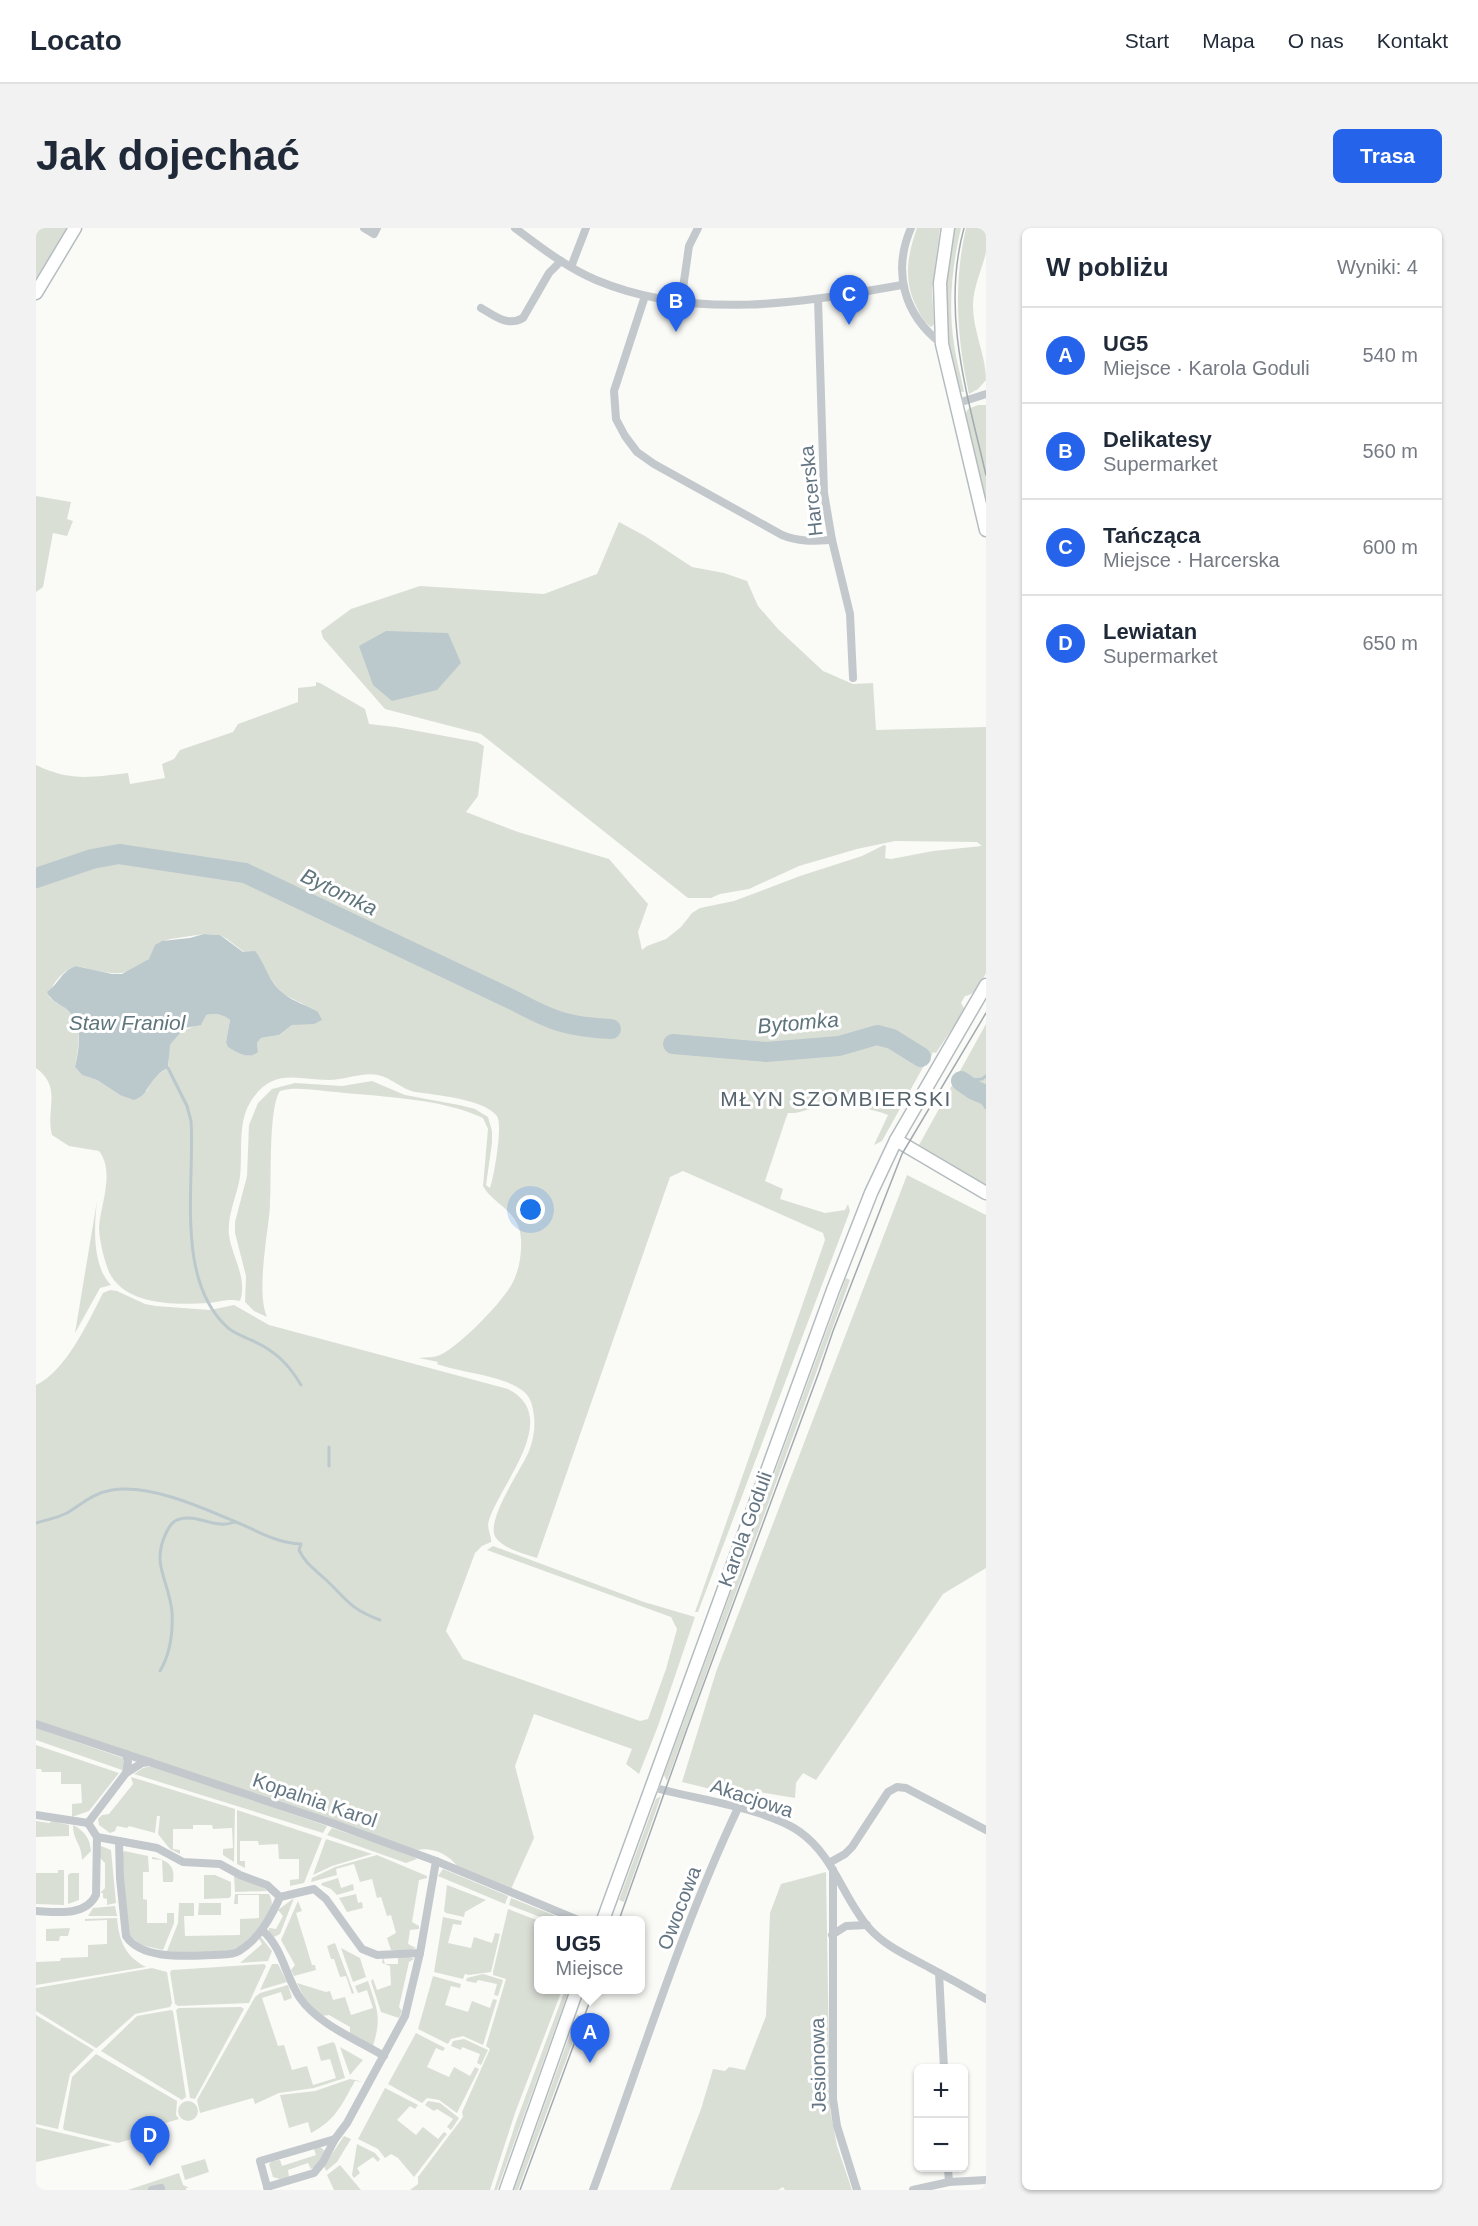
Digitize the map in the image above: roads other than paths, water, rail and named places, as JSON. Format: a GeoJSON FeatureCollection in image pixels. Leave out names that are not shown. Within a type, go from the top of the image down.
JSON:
{"type":"FeatureCollection","features":[{"type":"Feature","properties":{"kind":"main road"},"geometry":{"type":"LineString","coordinates":[[36,293],[75,228]]}},
{"type":"Feature","properties":{"kind":"main road"},"geometry":{"type":"LineString","coordinates":[[948,228],[940,283],[942,344],[986,530]]}},
{"type":"Feature","properties":{"kind":"main road","name":"Karola Goduli"},"geometry":{"type":"LineString","coordinates":[[604,1916],[833,1290],[871,1193],[896,1140],[986,985]]}},
{"type":"Feature","properties":{"kind":"main road"},"geometry":{"type":"LineString","coordinates":[[896,1140],[986,1193]]}},
{"type":"Feature","properties":{"kind":"main road"},"geometry":{"type":"LineString","coordinates":[[506,2190],[575,1994]]}},
{"type":"Feature","properties":{"kind":"street"},"geometry":{"type":"LineString","coordinates":[[364,228],[375,231]]}},
{"type":"Feature","properties":{"kind":"street"},"geometry":{"type":"LineString","coordinates":[[515,228],[561,261],[602,282],[629,292],[681,302],[755,305],[818,299],[902,285]]}},
{"type":"Feature","properties":{"kind":"street"},"geometry":{"type":"LineString","coordinates":[[571,267],[586,228]]}},
{"type":"Feature","properties":{"kind":"street"},"geometry":{"type":"LineString","coordinates":[[681,302],[689,246],[698,228]]}},
{"type":"Feature","properties":{"kind":"street"},"geometry":{"type":"LineString","coordinates":[[911,228],[904,250],[902,285],[917,319],[924,329],[942,344]]}},
{"type":"Feature","properties":{"kind":"street"},"geometry":{"type":"LineString","coordinates":[[481,309],[509,322],[516,322],[523,318],[549,273],[561,261]]}},
{"type":"Feature","properties":{"kind":"street"},"geometry":{"type":"LineString","coordinates":[[645,296],[614,391],[616,419],[637,452],[677,477],[782,535],[807,542],[832,540]]}},
{"type":"Feature","properties":{"kind":"street","name":"Harcerska"},"geometry":{"type":"LineString","coordinates":[[818,299],[824,493],[849,614],[853,678]]}},
{"type":"Feature","properties":{"kind":"street"},"geometry":{"type":"LineString","coordinates":[[955,404],[986,394]]}},
{"type":"Feature","properties":{"kind":"street","name":"Kopalnia Karol"},"geometry":{"type":"LineString","coordinates":[[36,1724],[332,1823],[436,1861],[568,1916]]}},
{"type":"Feature","properties":{"kind":"street"},"geometry":{"type":"LineString","coordinates":[[126,1754],[128,1762],[126,1773]]}},
{"type":"Feature","properties":{"kind":"street"},"geometry":{"type":"LineString","coordinates":[[88,1823],[126,1773],[142,1763],[150,1762]]}},
{"type":"Feature","properties":{"kind":"street","name":"Akacjowa"},"geometry":{"type":"LineString","coordinates":[[652,1787],[738,1808],[784,1823],[800,1832],[813,1843],[831,1865],[867,1925],[882,1942],[986,1999]]}},
{"type":"Feature","properties":{"kind":"street"},"geometry":{"type":"LineString","coordinates":[[831,1865],[848,1851],[888,1792],[897,1787],[906,1788],[986,1830]]}},
{"type":"Feature","properties":{"kind":"street","name":"Owocowa"},"geometry":{"type":"LineString","coordinates":[[593,2190],[716,1856],[738,1808]]}},
{"type":"Feature","properties":{"kind":"street"},"geometry":{"type":"LineString","coordinates":[[36,1815],[88,1823],[97,1837],[96,1895],[93,1900],[78,1911],[36,1911]]}},
{"type":"Feature","properties":{"kind":"street"},"geometry":{"type":"LineString","coordinates":[[97,1837],[157,1848],[183,1862],[220,1864],[240,1875],[267,1885],[280,1896]]}},
{"type":"Feature","properties":{"kind":"street"},"geometry":{"type":"LineString","coordinates":[[119,1840],[126,1936],[137,1947],[166,1955],[234,1953],[246,1946],[262,1930],[271,1918],[280,1896]]}},
{"type":"Feature","properties":{"kind":"street"},"geometry":{"type":"LineString","coordinates":[[335,2139],[260,2161],[267,2188],[314,2173],[323,2162],[405,2016],[420,1953],[436,1861]]}},
{"type":"Feature","properties":{"kind":"street","name":"Jesionowa"},"geometry":{"type":"LineString","coordinates":[[831,1865],[833,2099],[837,2126],[857,2190]]}},
{"type":"Feature","properties":{"kind":"street"},"geometry":{"type":"LineString","coordinates":[[280,1896],[314,1889],[326,1899],[362,1949],[377,1955],[420,1953]]}},
{"type":"Feature","properties":{"kind":"street"},"geometry":{"type":"LineString","coordinates":[[832,1935],[846,1926],[867,1925]]}},
{"type":"Feature","properties":{"kind":"street"},"geometry":{"type":"LineString","coordinates":[[262,1930],[277,1946],[300,1998],[319,2017],[384,2056]]}},
{"type":"Feature","properties":{"kind":"street"},"geometry":{"type":"LineString","coordinates":[[939,1973],[944,2064]]}},
{"type":"Feature","properties":{"kind":"street"},"geometry":{"type":"LineString","coordinates":[[948,2172],[949,2182]]}},
{"type":"Feature","properties":{"kind":"street"},"geometry":{"type":"LineString","coordinates":[[913,2190],[949,2182],[986,2180]]}},
{"type":"Feature","properties":{"kind":"water"},"geometry":{"type":"Polygon","coordinates":[[[386,631],[448,633],[461,663],[437,690],[392,701],[373,685],[359,646],[386,631]]]}},
{"type":"Feature","properties":{"kind":"water","name":"Staw Franiol"},"geometry":{"type":"Polygon","coordinates":[[[204,934],[220,935],[243,952],[255,951],[279,989],[292,999],[318,1012],[322,1020],[314,1024],[292,1025],[279,1035],[261,1038],[257,1043],[258,1052],[247,1056],[228,1047],[226,1042],[230,1020],[218,1014],[206,1015],[201,1025],[185,1028],[173,1041],[170,1045],[168,1068],[156,1076],[144,1094],[134,1100],[120,1095],[97,1080],[82,1075],[75,1067],[79,1035],[75,1021],[71,1014],[53,1000],[47,992],[67,971],[76,966],[122,974],[149,959],[155,945],[162,941],[204,934]]]}},
{"type":"Feature","properties":{"kind":"waterway","name":"Bytomka"},"geometry":{"type":"LineString","coordinates":[[36,878],[92,859],[119,854],[245,873],[540,1014],[571,1025],[611,1029]]}},
{"type":"Feature","properties":{"kind":"waterway","name":"Bytomka"},"geometry":{"type":"LineString","coordinates":[[673,1044],[766,1052],[839,1046],[877,1035],[892,1039],[921,1057]]}},
{"type":"Feature","properties":{"kind":"waterway"},"geometry":{"type":"LineString","coordinates":[[168,1068],[187,1106],[191,1121],[191,1230],[200,1283],[211,1307],[227,1327],[274,1353],[286,1364],[301,1385]]}},
{"type":"Feature","properties":{"kind":"waterway"},"geometry":{"type":"LineString","coordinates":[[961,1081],[982,1079],[986,1076]]}},
{"type":"Feature","properties":{"kind":"waterway","name":"Bytomka"},"geometry":{"type":"LineString","coordinates":[[961,1081],[986,1095]]}},
{"type":"Feature","properties":{"kind":"waterway"},"geometry":{"type":"LineString","coordinates":[[974,1090],[986,1108]]}},
{"type":"Feature","properties":{"kind":"waterway"},"geometry":{"type":"LineString","coordinates":[[329,1447],[329,1466]]}},
{"type":"Feature","properties":{"kind":"waterway"},"geometry":{"type":"LineString","coordinates":[[36,1523],[63,1515],[105,1491],[142,1490],[175,1498],[275,1539],[301,1544],[299,1550],[310,1566],[354,1607],[380,1620]]}},
{"type":"Feature","properties":{"kind":"waterway"},"geometry":{"type":"LineString","coordinates":[[160,1671],[168,1650],[172,1627],[170,1601],[160,1563],[162,1543],[167,1531],[174,1522],[185,1518],[223,1524],[235,1522]]}},
{"type":"Feature","properties":{"kind":"tram line"},"geometry":{"type":"LineString","coordinates":[[964,228],[955,290],[956,321],[965,383],[986,475]]}},
{"type":"Feature","properties":{"kind":"tram line"},"geometry":{"type":"LineString","coordinates":[[620,1916],[833,1331],[902,1154],[986,1013]]}},
{"type":"Feature","properties":{"kind":"tram line"},"geometry":{"type":"LineString","coordinates":[[520,2190],[593,1994]]}},
{"type":"Feature","properties":{"kind":"place","name":"Tańcząca"},"geometry":{"type":"Point","coordinates":[849,325]}},
{"type":"Feature","properties":{"kind":"place","name":"Delikatesy"},"geometry":{"type":"Point","coordinates":[676,332]}},
{"type":"Feature","properties":{"kind":"place","name":"UG5"},"geometry":{"type":"Point","coordinates":[590,2063]}},
{"type":"Feature","properties":{"kind":"place","name":"Lewiatan"},"geometry":{"type":"Point","coordinates":[150,2166]}},
{"type":"Feature","properties":{"kind":"district","name":"MŁYN SZOMBIERSKI"},"geometry":{"type":"Point","coordinates":[836,1099]}}]}
